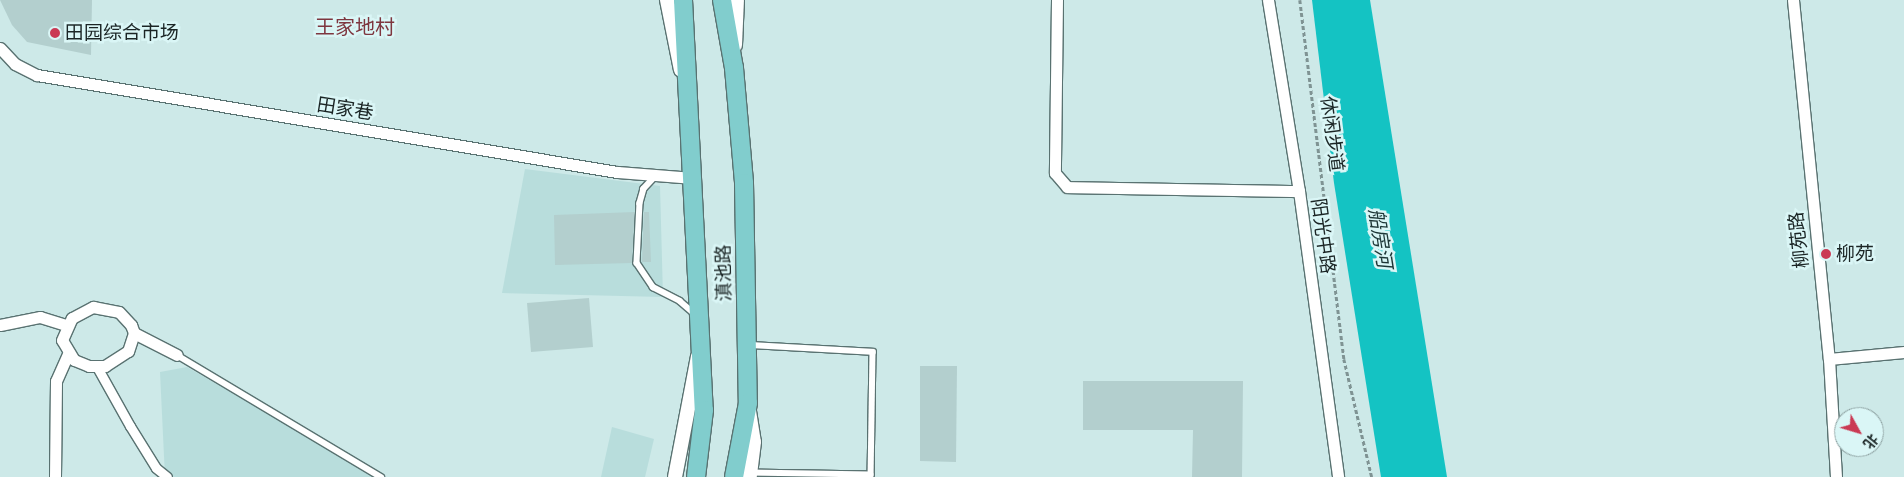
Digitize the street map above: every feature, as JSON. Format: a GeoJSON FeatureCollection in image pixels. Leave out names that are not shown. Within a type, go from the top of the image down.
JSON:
{"type":"FeatureCollection","features":[{"type":"Feature","properties":{"kind":"main road","name":"滇池路"},"geometry":{"type":"LineString","coordinates":[[683,0],[694,178],[699,348],[704,410],[696,477]]}},
{"type":"Feature","properties":{"kind":"main road","name":"滇池路"},"geometry":{"type":"LineString","coordinates":[[722,0],[734,68],[744,183],[748,403],[745,476]]}},
{"type":"Feature","properties":{"kind":"street","name":"滇池路"},"geometry":{"type":"LineString","coordinates":[[667,0],[690,110]]}},
{"type":"Feature","properties":{"kind":"street","name":"滇池路"},"geometry":{"type":"LineString","coordinates":[[734,68],[737,0]]}},
{"type":"Feature","properties":{"kind":"street"},"geometry":{"type":"LineString","coordinates":[[1057,0],[1055,173],[1067,186],[1299,191]]}},
{"type":"Feature","properties":{"kind":"street","name":"阳光中路"},"geometry":{"type":"LineString","coordinates":[[1268,0],[1299,191],[1338,477]]}},
{"type":"Feature","properties":{"kind":"street","name":"柳苑路"},"geometry":{"type":"LineString","coordinates":[[1792,0],[1829,359],[1836,477]]}},
{"type":"Feature","properties":{"kind":"street","name":"田家巷"},"geometry":{"type":"LineString","coordinates":[[0,48],[15,64],[37,75],[656,176],[694,178]]}},
{"type":"Feature","properties":{"kind":"street"},"geometry":{"type":"LineString","coordinates":[[134,333],[132,343],[122,358],[97,367],[81,364],[68,354],[62,340],[66,325],[78,313],[101,307],[126,318],[134,333],[177,355]]}},
{"type":"Feature","properties":{"kind":"street"},"geometry":{"type":"LineString","coordinates":[[0,325],[40,317],[66,325]]}},
{"type":"Feature","properties":{"kind":"street","name":"滇池路"},"geometry":{"type":"LineString","coordinates":[[674,477],[699,348]]}},
{"type":"Feature","properties":{"kind":"street"},"geometry":{"type":"LineString","coordinates":[[1829,359],[1904,352]]}},
{"type":"Feature","properties":{"kind":"street"},"geometry":{"type":"LineString","coordinates":[[55,477],[56,382],[68,354]]}},
{"type":"Feature","properties":{"kind":"street"},"geometry":{"type":"LineString","coordinates":[[97,367],[156,473],[167,477]]}},
{"type":"Feature","properties":{"kind":"lane"},"geometry":{"type":"LineString","coordinates":[[656,176],[644,189],[640,203],[637,263],[653,287],[680,301],[698,318]]}},
{"type":"Feature","properties":{"kind":"lane"},"geometry":{"type":"LineString","coordinates":[[745,476],[871,475],[873,352],[747,345]]}},
{"type":"Feature","properties":{"kind":"lane"},"geometry":{"type":"LineString","coordinates":[[177,355],[381,477]]}},
{"type":"Feature","properties":{"kind":"path","name":"休闲步道"},"geometry":{"type":"LineString","coordinates":[[1300,0],[1344,359],[1372,477]]}},
{"type":"Feature","properties":{"kind":"shaded area"},"geometry":{"type":"Polygon","coordinates":[[[525,169],[660,186],[663,297],[502,293],[525,169]]]}},
{"type":"Feature","properties":{"kind":"shaded area"},"geometry":{"type":"Polygon","coordinates":[[[187,367],[378,477],[165,477],[160,372],[187,367]]]}},
{"type":"Feature","properties":{"kind":"shaded area"},"geometry":{"type":"Polygon","coordinates":[[[612,427],[654,439],[645,477],[601,477],[612,427]]]}},
{"type":"Feature","properties":{"kind":"water","name":"船房河"},"geometry":{"type":"Polygon","coordinates":[[[1312,0],[1370,0],[1447,477],[1381,477],[1334,183],[1312,0]]]}},
{"type":"Feature","properties":{"kind":"building","name":"田园综合市场"},"geometry":{"type":"Polygon","coordinates":[[[0,0],[92,0],[91,55],[27,42],[12,25],[0,0]]]}},
{"type":"Feature","properties":{"kind":"building"},"geometry":{"type":"Polygon","coordinates":[[[635,212],[632,263],[555,265],[554,215],[635,212]]]}},
{"type":"Feature","properties":{"kind":"building"},"geometry":{"type":"Polygon","coordinates":[[[644,212],[649,212],[651,262],[642,262],[644,212]]]}},
{"type":"Feature","properties":{"kind":"building"},"geometry":{"type":"Polygon","coordinates":[[[589,298],[593,347],[531,352],[527,303],[589,298]]]}},
{"type":"Feature","properties":{"kind":"building"},"geometry":{"type":"Polygon","coordinates":[[[920,366],[957,366],[956,462],[920,461],[920,366]]]}},
{"type":"Feature","properties":{"kind":"building"},"geometry":{"type":"Polygon","coordinates":[[[1083,381],[1243,381],[1242,477],[1192,477],[1193,430],[1083,430],[1083,381]]]}},
{"type":"Feature","properties":{"kind":"place","name":"田园综合市场"},"geometry":{"type":"Point","coordinates":[55,33]}},
{"type":"Feature","properties":{"kind":"place","name":"柳苑"},"geometry":{"type":"Point","coordinates":[1826,254]}},
{"type":"Feature","properties":{"kind":"district","name":"王家地村"},"geometry":{"type":"Point","coordinates":[355,27]}}]}
